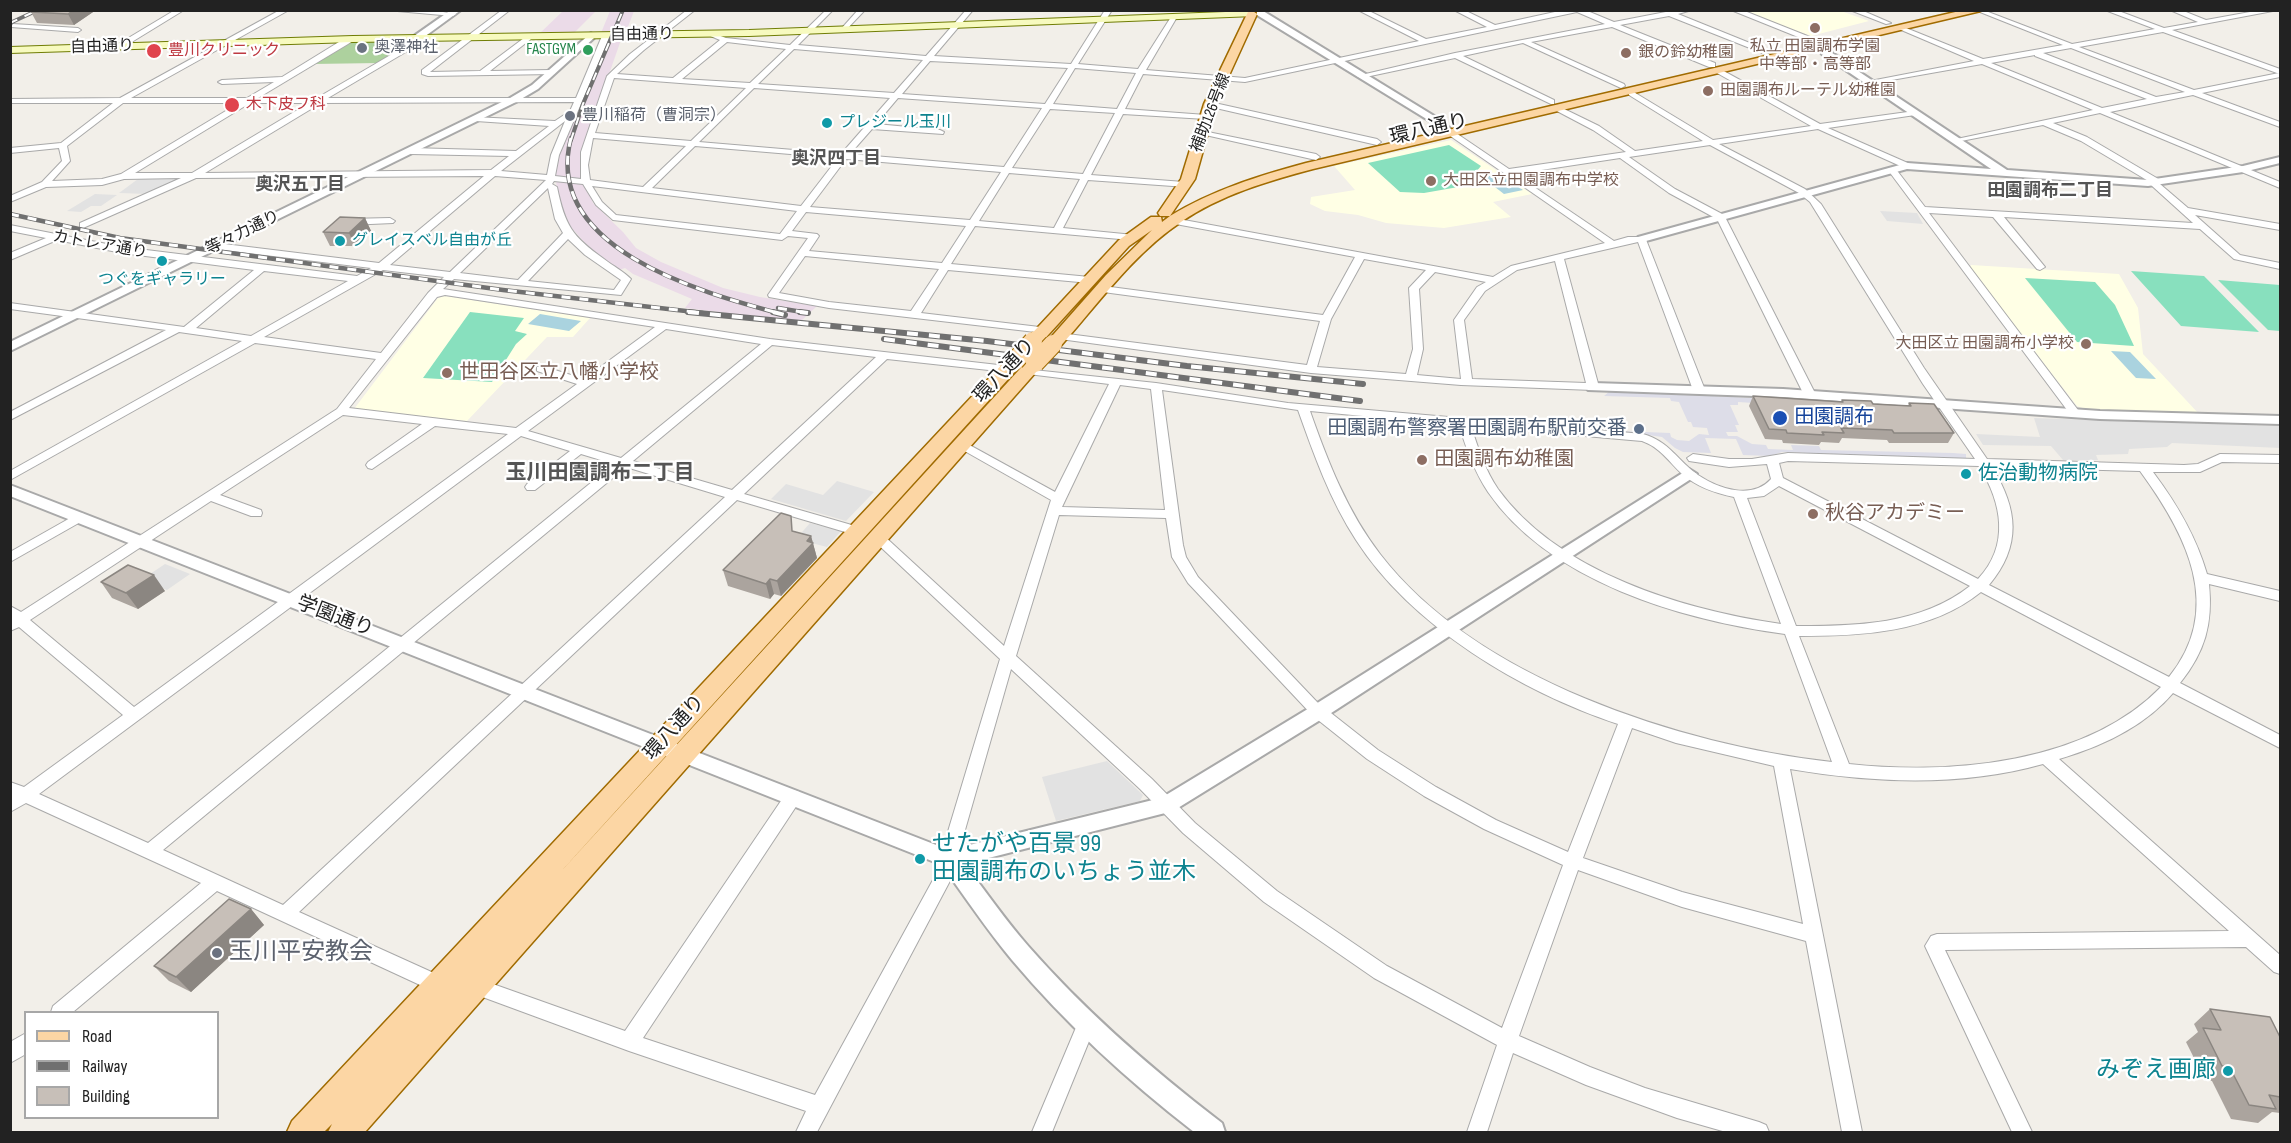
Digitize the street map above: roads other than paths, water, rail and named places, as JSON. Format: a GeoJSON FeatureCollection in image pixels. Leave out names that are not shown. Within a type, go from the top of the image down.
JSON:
{"type":"FeatureCollection","features":[{"type":"Feature","properties":{"kind":"main road","name":"環八通り"},"geometry":{"type":"LineString","coordinates":[[1716,68],[1768,52],[1819,44],[1948,10]]}},
{"type":"Feature","properties":{"kind":"main road","name":"環八通り"},"geometry":{"type":"LineString","coordinates":[[1047,338],[1090,280],[1131,237],[1169,217],[1263,180],[1447,130],[1819,44],[1979,11]]}},
{"type":"Feature","properties":{"kind":"main road","name":"自由通り"},"geometry":{"type":"LineString","coordinates":[[11,50],[350,39],[710,34],[957,25],[1107,15],[1174,17],[1255,13]]}},
{"type":"Feature","properties":{"kind":"main road","name":"補助126号線"},"geometry":{"type":"LineString","coordinates":[[1169,217],[1188,179],[1210,104],[1255,13]]}},
{"type":"Feature","properties":{"kind":"main road","name":"環八通り"},"geometry":{"type":"LineString","coordinates":[[344,1132],[476,986],[857,531],[1047,338],[1103,289],[1169,217],[1203,194],[1238,180],[1377,142],[1447,130]]}},
{"type":"Feature","properties":{"kind":"main road","name":"環八通り"},"geometry":{"type":"LineString","coordinates":[[303,1132],[440,984],[878,538],[960,445],[1021,366]]}},
{"type":"Feature","properties":{"kind":"street"},"geometry":{"type":"LineString","coordinates":[[119,46],[181,10]]}},
{"type":"Feature","properties":{"kind":"street"},"geometry":{"type":"LineString","coordinates":[[10,151],[63,145],[121,101],[286,10]]}},
{"type":"Feature","properties":{"kind":"street"},"geometry":{"type":"LineString","coordinates":[[389,10],[455,12]]}},
{"type":"Feature","properties":{"kind":"street"},"geometry":{"type":"LineString","coordinates":[[507,10],[425,72],[428,74],[551,72]]}},
{"type":"Feature","properties":{"kind":"street"},"geometry":{"type":"LineString","coordinates":[[692,10],[611,76],[582,159],[586,183],[595,200],[613,217],[782,237],[844,156],[970,10]]}},
{"type":"Feature","properties":{"kind":"street"},"geometry":{"type":"LineString","coordinates":[[645,190],[830,10]]}},
{"type":"Feature","properties":{"kind":"street"},"geometry":{"type":"LineString","coordinates":[[843,30],[862,10]]}},
{"type":"Feature","properties":{"kind":"street","name":"自由通り"},"geometry":{"type":"LineString","coordinates":[[1255,13],[1273,10]]}},
{"type":"Feature","properties":{"kind":"street"},"geometry":{"type":"LineString","coordinates":[[1360,10],[1554,105],[1596,128],[1632,153]]}},
{"type":"Feature","properties":{"kind":"street"},"geometry":{"type":"LineString","coordinates":[[1456,10],[1504,32]]}},
{"type":"Feature","properties":{"kind":"street"},"geometry":{"type":"LineString","coordinates":[[1517,10],[1536,19]]}},
{"type":"Feature","properties":{"kind":"street"},"geometry":{"type":"LineString","coordinates":[[710,34],[725,40],[791,48],[927,59],[1073,66],[1245,80],[1577,10],[1716,68],[1817,126],[1908,166]]}},
{"type":"Feature","properties":{"kind":"street"},"geometry":{"type":"LineString","coordinates":[[1361,76],[1524,41],[1689,10]]}},
{"type":"Feature","properties":{"kind":"street"},"geometry":{"type":"LineString","coordinates":[[1734,10],[1819,44],[1869,82],[2004,173]]}},
{"type":"Feature","properties":{"kind":"street"},"geometry":{"type":"LineString","coordinates":[[1853,10],[1888,24]]}},
{"type":"Feature","properties":{"kind":"street"},"geometry":{"type":"LineString","coordinates":[[2108,10],[2280,73]]}},
{"type":"Feature","properties":{"kind":"street"},"geometry":{"type":"LineString","coordinates":[[2173,10],[2208,22]]}},
{"type":"Feature","properties":{"kind":"street"},"geometry":{"type":"LineString","coordinates":[[1869,82],[2275,10]]}},
{"type":"Feature","properties":{"kind":"street"},"geometry":{"type":"LineString","coordinates":[[1979,11],[2280,125]]}},
{"type":"Feature","properties":{"kind":"street"},"geometry":{"type":"LineString","coordinates":[[83,225],[193,176],[320,101],[420,38],[455,12]]}},
{"type":"Feature","properties":{"kind":"street"},"geometry":{"type":"LineString","coordinates":[[2259,12],[2280,18]]}},
{"type":"Feature","properties":{"kind":"street"},"geometry":{"type":"LineString","coordinates":[[1255,13],[1447,130],[1613,244]]}},
{"type":"Feature","properties":{"kind":"street"},"geometry":{"type":"LineString","coordinates":[[1671,14],[1768,52]]}},
{"type":"Feature","properties":{"kind":"street"},"geometry":{"type":"LineString","coordinates":[[914,315],[1107,15]]}},
{"type":"Feature","properties":{"kind":"street"},"geometry":{"type":"LineString","coordinates":[[1058,229],[1141,72],[1174,17]]}},
{"type":"Feature","properties":{"kind":"street"},"geometry":{"type":"LineString","coordinates":[[13,26],[78,30]]}},
{"type":"Feature","properties":{"kind":"street"},"geometry":{"type":"LineString","coordinates":[[1901,28],[2280,185]]}},
{"type":"Feature","properties":{"kind":"street","name":"等々力通り"},"geometry":{"type":"LineString","coordinates":[[10,347],[513,100],[535,87],[591,36]]}},
{"type":"Feature","properties":{"kind":"street"},"geometry":{"type":"LineString","coordinates":[[133,715],[14,619],[142,542],[341,411],[432,295],[549,181],[555,155],[606,36]]}},
{"type":"Feature","properties":{"kind":"street"},"geometry":{"type":"LineString","coordinates":[[482,73],[528,37]]}},
{"type":"Feature","properties":{"kind":"street"},"geometry":{"type":"LineString","coordinates":[[1464,423],[1476,463],[1497,495],[1527,527],[1563,555],[1601,577],[1672,606],[1723,619],[1790,630],[1842,631],[1899,624],[1949,606],[1980,586],[2000,560],[2006,544],[2007,527],[2000,492],[1983,462],[1941,404],[1813,199],[1710,142],[1626,89],[1514,37]]}},
{"type":"Feature","properties":{"kind":"street"},"geometry":{"type":"LineString","coordinates":[[124,176],[350,39]]}},
{"type":"Feature","properties":{"kind":"street"},"geometry":{"type":"LineString","coordinates":[[674,81],[725,40]]}},
{"type":"Feature","properties":{"kind":"street"},"geometry":{"type":"LineString","coordinates":[[2036,53],[2156,100]]}},
{"type":"Feature","properties":{"kind":"street"},"geometry":{"type":"LineString","coordinates":[[1956,140],[2280,73]]}},
{"type":"Feature","properties":{"kind":"street"},"geometry":{"type":"LineString","coordinates":[[611,76],[1206,117]]}},
{"type":"Feature","properties":{"kind":"street"},"geometry":{"type":"LineString","coordinates":[[222,82],[284,79]]}},
{"type":"Feature","properties":{"kind":"street"},"geometry":{"type":"LineString","coordinates":[[10,101],[513,100],[577,105]]}},
{"type":"Feature","properties":{"kind":"street"},"geometry":{"type":"LineString","coordinates":[[1210,104],[1377,142]]}},
{"type":"Feature","properties":{"kind":"street"},"geometry":{"type":"LineString","coordinates":[[10,476],[381,267],[517,154],[557,124],[577,105]]}},
{"type":"Feature","properties":{"kind":"street"},"geometry":{"type":"LineString","coordinates":[[1508,172],[1915,113]]}},
{"type":"Feature","properties":{"kind":"street"},"geometry":{"type":"LineString","coordinates":[[476,119],[557,124]]}},
{"type":"Feature","properties":{"kind":"street"},"geometry":{"type":"LineString","coordinates":[[2043,122],[2084,139],[2156,183],[2237,257],[2280,266]]}},
{"type":"Feature","properties":{"kind":"street"},"geometry":{"type":"LineString","coordinates":[[870,126],[940,132]]}},
{"type":"Feature","properties":{"kind":"street"},"geometry":{"type":"LineString","coordinates":[[1200,132],[1316,157]]}},
{"type":"Feature","properties":{"kind":"street"},"geometry":{"type":"LineString","coordinates":[[590,135],[1184,185]]}},
{"type":"Feature","properties":{"kind":"street"},"geometry":{"type":"LineString","coordinates":[[10,199],[45,183],[66,162],[63,145]]}},
{"type":"Feature","properties":{"kind":"street"},"geometry":{"type":"LineString","coordinates":[[411,151],[517,154]]}},
{"type":"Feature","properties":{"kind":"street"},"geometry":{"type":"LineString","coordinates":[[1621,155],[1672,191],[1721,217],[1810,394]]}},
{"type":"Feature","properties":{"kind":"street"},"geometry":{"type":"LineString","coordinates":[[1467,382],[1459,320],[1481,289],[1514,268],[1642,238],[1908,166],[2156,183],[2243,169],[2280,160]]}},
{"type":"Feature","properties":{"kind":"street"},"geometry":{"type":"LineString","coordinates":[[1892,170],[2074,412]]}},
{"type":"Feature","properties":{"kind":"street"},"geometry":{"type":"LineString","coordinates":[[45,183],[102,182],[124,176],[360,176],[494,173],[803,209],[1131,237]]}},
{"type":"Feature","properties":{"kind":"street"},"geometry":{"type":"LineString","coordinates":[[216,246],[452,276],[617,293],[626,279],[580,245],[561,222],[553,187],[549,181]]}},
{"type":"Feature","properties":{"kind":"street"},"geometry":{"type":"LineString","coordinates":[[1922,210],[2204,226]]}},
{"type":"Feature","properties":{"kind":"street"},"geometry":{"type":"LineString","coordinates":[[2189,212],[2280,227]]}},
{"type":"Feature","properties":{"kind":"street"},"geometry":{"type":"LineString","coordinates":[[1996,214],[2040,267]]}},
{"type":"Feature","properties":{"kind":"street"},"geometry":{"type":"LineString","coordinates":[[1169,217],[1494,280]]}},
{"type":"Feature","properties":{"kind":"street"},"geometry":{"type":"LineString","coordinates":[[339,222],[390,221]]}},
{"type":"Feature","properties":{"kind":"street","name":"カトレア通り"},"geometry":{"type":"LineString","coordinates":[[10,228],[54,238],[189,259],[361,280]]}},
{"type":"Feature","properties":{"kind":"street"},"geometry":{"type":"LineString","coordinates":[[521,283],[569,232]]}},
{"type":"Feature","properties":{"kind":"street"},"geometry":{"type":"LineString","coordinates":[[786,233],[814,236],[773,295],[829,305],[914,315],[1047,338],[1311,370],[1467,382],[1810,394],[2074,412],[2206,419],[2280,420]]}},
{"type":"Feature","properties":{"kind":"street"},"geometry":{"type":"LineString","coordinates":[[10,256],[54,238]]}},
{"type":"Feature","properties":{"kind":"street"},"geometry":{"type":"LineString","coordinates":[[1642,238],[1699,390]]}},
{"type":"Feature","properties":{"kind":"street"},"geometry":{"type":"LineString","coordinates":[[802,253],[1090,280]]}},
{"type":"Feature","properties":{"kind":"street"},"geometry":{"type":"LineString","coordinates":[[1311,370],[1326,319],[1361,256]]}},
{"type":"Feature","properties":{"kind":"street"},"geometry":{"type":"LineString","coordinates":[[1559,257],[1593,387]]}},
{"type":"Feature","properties":{"kind":"street"},"geometry":{"type":"LineString","coordinates":[[10,417],[183,329],[263,267]]}},
{"type":"Feature","properties":{"kind":"street"},"geometry":{"type":"LineString","coordinates":[[1411,378],[1418,349],[1414,288],[1433,269]]}},
{"type":"Feature","properties":{"kind":"street"},"geometry":{"type":"LineString","coordinates":[[1103,289],[1326,319]]}},
{"type":"Feature","properties":{"kind":"street"},"geometry":{"type":"LineString","coordinates":[[432,295],[445,292],[662,327],[885,356],[1021,366],[1303,407],[1642,438],[1656,442],[1687,465],[1709,486],[1739,494],[1762,492],[1773,486],[1777,480],[1772,460]]}},
{"type":"Feature","properties":{"kind":"street"},"geometry":{"type":"LineString","coordinates":[[10,306],[384,357]]}},
{"type":"Feature","properties":{"kind":"street"},"geometry":{"type":"LineString","coordinates":[[10,806],[18,791],[133,715],[662,327]]}},
{"type":"Feature","properties":{"kind":"street"},"geometry":{"type":"LineString","coordinates":[[148,853],[770,342]]}},
{"type":"Feature","properties":{"kind":"street"},"geometry":{"type":"LineString","coordinates":[[285,914],[885,356]]}},
{"type":"Feature","properties":{"kind":"street"},"geometry":{"type":"LineString","coordinates":[[541,369],[586,383]]}},
{"type":"Feature","properties":{"kind":"street"},"geometry":{"type":"LineString","coordinates":[[806,1132],[942,879],[1056,505],[1116,381]]}},
{"type":"Feature","properties":{"kind":"street"},"geometry":{"type":"LineString","coordinates":[[1156,386],[1171,514],[1179,557],[1193,580],[1318,712],[1423,786],[1490,824],[1572,862],[1677,900],[1815,935]]}},
{"type":"Feature","properties":{"kind":"street"},"geometry":{"type":"LineString","coordinates":[[1303,407],[1329,479],[1349,521],[1393,578],[1449,628],[1541,684],[1627,721],[1708,746],[1781,762],[1843,770],[1896,773],[1974,770],[2045,756],[2090,742],[2108,733],[2140,714],[2172,686],[2191,660],[2197,645],[2205,610],[2203,578],[2193,545],[2184,526],[2144,468]]}},
{"type":"Feature","properties":{"kind":"street"},"geometry":{"type":"LineString","coordinates":[[341,411],[519,432],[857,531]]}},
{"type":"Feature","properties":{"kind":"street"},"geometry":{"type":"LineString","coordinates":[[372,465],[432,422]]}},
{"type":"Feature","properties":{"kind":"street"},"geometry":{"type":"LineString","coordinates":[[960,445],[1056,505],[1171,514]]}},
{"type":"Feature","properties":{"kind":"street"},"geometry":{"type":"LineString","coordinates":[[531,487],[579,450]]}},
{"type":"Feature","properties":{"kind":"street"},"geometry":{"type":"LineString","coordinates":[[949,859],[1166,805],[1318,712],[1563,555],[1687,465],[1708,462],[1756,464],[1788,457],[2200,468],[2220,458],[2280,459]]}},
{"type":"Feature","properties":{"kind":"street"},"geometry":{"type":"LineString","coordinates":[[1777,480],[2280,742]]}},
{"type":"Feature","properties":{"kind":"street","name":"学園通り"},"geometry":{"type":"LineString","coordinates":[[10,490],[949,859]]}},
{"type":"Feature","properties":{"kind":"street"},"geometry":{"type":"LineString","coordinates":[[1739,494],[1843,770]]}},
{"type":"Feature","properties":{"kind":"street"},"geometry":{"type":"LineString","coordinates":[[210,496],[256,513]]}},
{"type":"Feature","properties":{"kind":"street"},"geometry":{"type":"LineString","coordinates":[[10,558],[79,517]]}},
{"type":"Feature","properties":{"kind":"street"},"geometry":{"type":"LineString","coordinates":[[878,538],[1166,805],[1261,889],[1304,921],[1409,989],[1507,1039],[1629,1092],[1759,1132]]}},
{"type":"Feature","properties":{"kind":"street"},"geometry":{"type":"LineString","coordinates":[[2203,578],[2280,596]]}},
{"type":"Feature","properties":{"kind":"street"},"geometry":{"type":"LineString","coordinates":[[1478,1132],[1507,1039],[1627,721]]}},
{"type":"Feature","properties":{"kind":"street"},"geometry":{"type":"LineString","coordinates":[[2045,756],[2252,939],[2278,958]]}},
{"type":"Feature","properties":{"kind":"street"},"geometry":{"type":"LineString","coordinates":[[1781,762],[1852,1132]]}},
{"type":"Feature","properties":{"kind":"street"},"geometry":{"type":"LineString","coordinates":[[18,791],[148,853],[440,984]]}},
{"type":"Feature","properties":{"kind":"street"},"geometry":{"type":"LineString","coordinates":[[629,1042],[793,797]]}},
{"type":"Feature","properties":{"kind":"street"},"geometry":{"type":"LineString","coordinates":[[949,859],[1020,952],[1087,1024],[1174,1103],[1213,1132]]}},
{"type":"Feature","properties":{"kind":"street"},"geometry":{"type":"LineString","coordinates":[[61,1011],[214,883]]}},
{"type":"Feature","properties":{"kind":"street"},"geometry":{"type":"LineString","coordinates":[[2022,1132],[1934,946],[1937,942],[2252,939]]}},
{"type":"Feature","properties":{"kind":"street"},"geometry":{"type":"LineString","coordinates":[[476,986],[629,1042],[820,1106]]}},
{"type":"Feature","properties":{"kind":"street"},"geometry":{"type":"LineString","coordinates":[[1042,1132],[1087,1024]]}},
{"type":"Feature","properties":{"kind":"street"},"geometry":{"type":"LineString","coordinates":[[10,1054],[24,1044]]}},
{"type":"Feature","properties":{"kind":"water"},"geometry":{"type":"Polygon","coordinates":[[[1500,174],[1523,190],[1504,194],[1482,177],[1500,174]]]}},
{"type":"Feature","properties":{"kind":"water"},"geometry":{"type":"Polygon","coordinates":[[[540,314],[581,321],[569,331],[528,324],[540,314]]]}},
{"type":"Feature","properties":{"kind":"water"},"geometry":{"type":"Polygon","coordinates":[[[2111,351],[2130,352],[2156,379],[2136,378],[2111,351]]]}},
{"type":"Feature","properties":{"kind":"railway"},"geometry":{"type":"LineString","coordinates":[[10,23],[38,10]]}},
{"type":"Feature","properties":{"kind":"railway"},"geometry":{"type":"LineString","coordinates":[[571,140],[583,104],[623,10]]}},
{"type":"Feature","properties":{"kind":"railway"},"geometry":{"type":"LineString","coordinates":[[571,138],[568,176],[580,209],[603,236],[634,259],[671,277],[709,292],[778,313]]}},
{"type":"Feature","properties":{"kind":"railway"},"geometry":{"type":"LineString","coordinates":[[10,214],[120,238],[503,290],[703,313]]}},
{"type":"Feature","properties":{"kind":"railway"},"geometry":{"type":"LineString","coordinates":[[778,308],[808,313],[800,312]]}},
{"type":"Feature","properties":{"kind":"railway"},"geometry":{"type":"LineString","coordinates":[[688,312],[987,341],[1187,366],[1363,384]]}},
{"type":"Feature","properties":{"kind":"railway"},"geometry":{"type":"LineString","coordinates":[[773,312],[785,315]]}},
{"type":"Feature","properties":{"kind":"railway"},"geometry":{"type":"LineString","coordinates":[[884,339],[1360,401]]}},
{"type":"Feature","properties":{"kind":"place","name":"私立 田園調布学園 中等部・高等部"},"geometry":{"type":"Point","coordinates":[1815,28]}},
{"type":"Feature","properties":{"kind":"place","name":"奥澤神社"},"geometry":{"type":"Point","coordinates":[362,48]}},
{"type":"Feature","properties":{"kind":"place","name":"FASTGYM"},"geometry":{"type":"Point","coordinates":[588,50]}},
{"type":"Feature","properties":{"kind":"place","name":"豊川クリニック"},"geometry":{"type":"Point","coordinates":[154,51]}},
{"type":"Feature","properties":{"kind":"place","name":"銀の鈴幼稚園"},"geometry":{"type":"Point","coordinates":[1626,53]}},
{"type":"Feature","properties":{"kind":"place","name":"田園調布ルーテル幼稚園"},"geometry":{"type":"Point","coordinates":[1708,91]}},
{"type":"Feature","properties":{"kind":"place","name":"木下皮フ科"},"geometry":{"type":"Point","coordinates":[232,105]}},
{"type":"Feature","properties":{"kind":"place","name":"豊川稲荷（曹洞宗）"},"geometry":{"type":"Point","coordinates":[570,116]}},
{"type":"Feature","properties":{"kind":"place","name":"プレジール玉川"},"geometry":{"type":"Point","coordinates":[827,123]}},
{"type":"Feature","properties":{"kind":"place","name":"大田区立田園調布中学校"},"geometry":{"type":"Point","coordinates":[1431,181]}},
{"type":"Feature","properties":{"kind":"place","name":"グレイスベル自由が丘"},"geometry":{"type":"Point","coordinates":[340,241]}},
{"type":"Feature","properties":{"kind":"place","name":"つぐをギャラリー"},"geometry":{"type":"Point","coordinates":[162,261]}},
{"type":"Feature","properties":{"kind":"place","name":"大田区立 田園調布小学校"},"geometry":{"type":"Point","coordinates":[2086,344]}},
{"type":"Feature","properties":{"kind":"place","name":"世田谷区立八幡小学校"},"geometry":{"type":"Point","coordinates":[447,373]}},
{"type":"Feature","properties":{"kind":"place","name":"田園調布"},"geometry":{"type":"Point","coordinates":[1780,418]}},
{"type":"Feature","properties":{"kind":"place","name":"田園調布警察署田園調布駅前交番"},"geometry":{"type":"Point","coordinates":[1639,429]}},
{"type":"Feature","properties":{"kind":"place","name":"田園調布幼稚園"},"geometry":{"type":"Point","coordinates":[1422,460]}},
{"type":"Feature","properties":{"kind":"place","name":"佐治動物病院"},"geometry":{"type":"Point","coordinates":[1966,474]}},
{"type":"Feature","properties":{"kind":"place","name":"秋谷アカデミー"},"geometry":{"type":"Point","coordinates":[1813,514]}},
{"type":"Feature","properties":{"kind":"place","name":"せたがや百景 99 田園調布のいちょう並木"},"geometry":{"type":"Point","coordinates":[920,859]}},
{"type":"Feature","properties":{"kind":"place","name":"玉川平安教会"},"geometry":{"type":"Point","coordinates":[217,953]}},
{"type":"Feature","properties":{"kind":"place","name":"みぞえ画廊"},"geometry":{"type":"Point","coordinates":[2228,1071]}},
{"type":"Feature","properties":{"kind":"district","name":"奥沢四丁目"},"geometry":{"type":"Point","coordinates":[836,159]}},
{"type":"Feature","properties":{"kind":"district","name":"奥沢五丁目"},"geometry":{"type":"Point","coordinates":[300,185]}},
{"type":"Feature","properties":{"kind":"district","name":"田園調布二丁目"},"geometry":{"type":"Point","coordinates":[2050,191]}},
{"type":"Feature","properties":{"kind":"district","name":"玉川田園調布二丁目"},"geometry":{"type":"Point","coordinates":[600,474]}}]}
